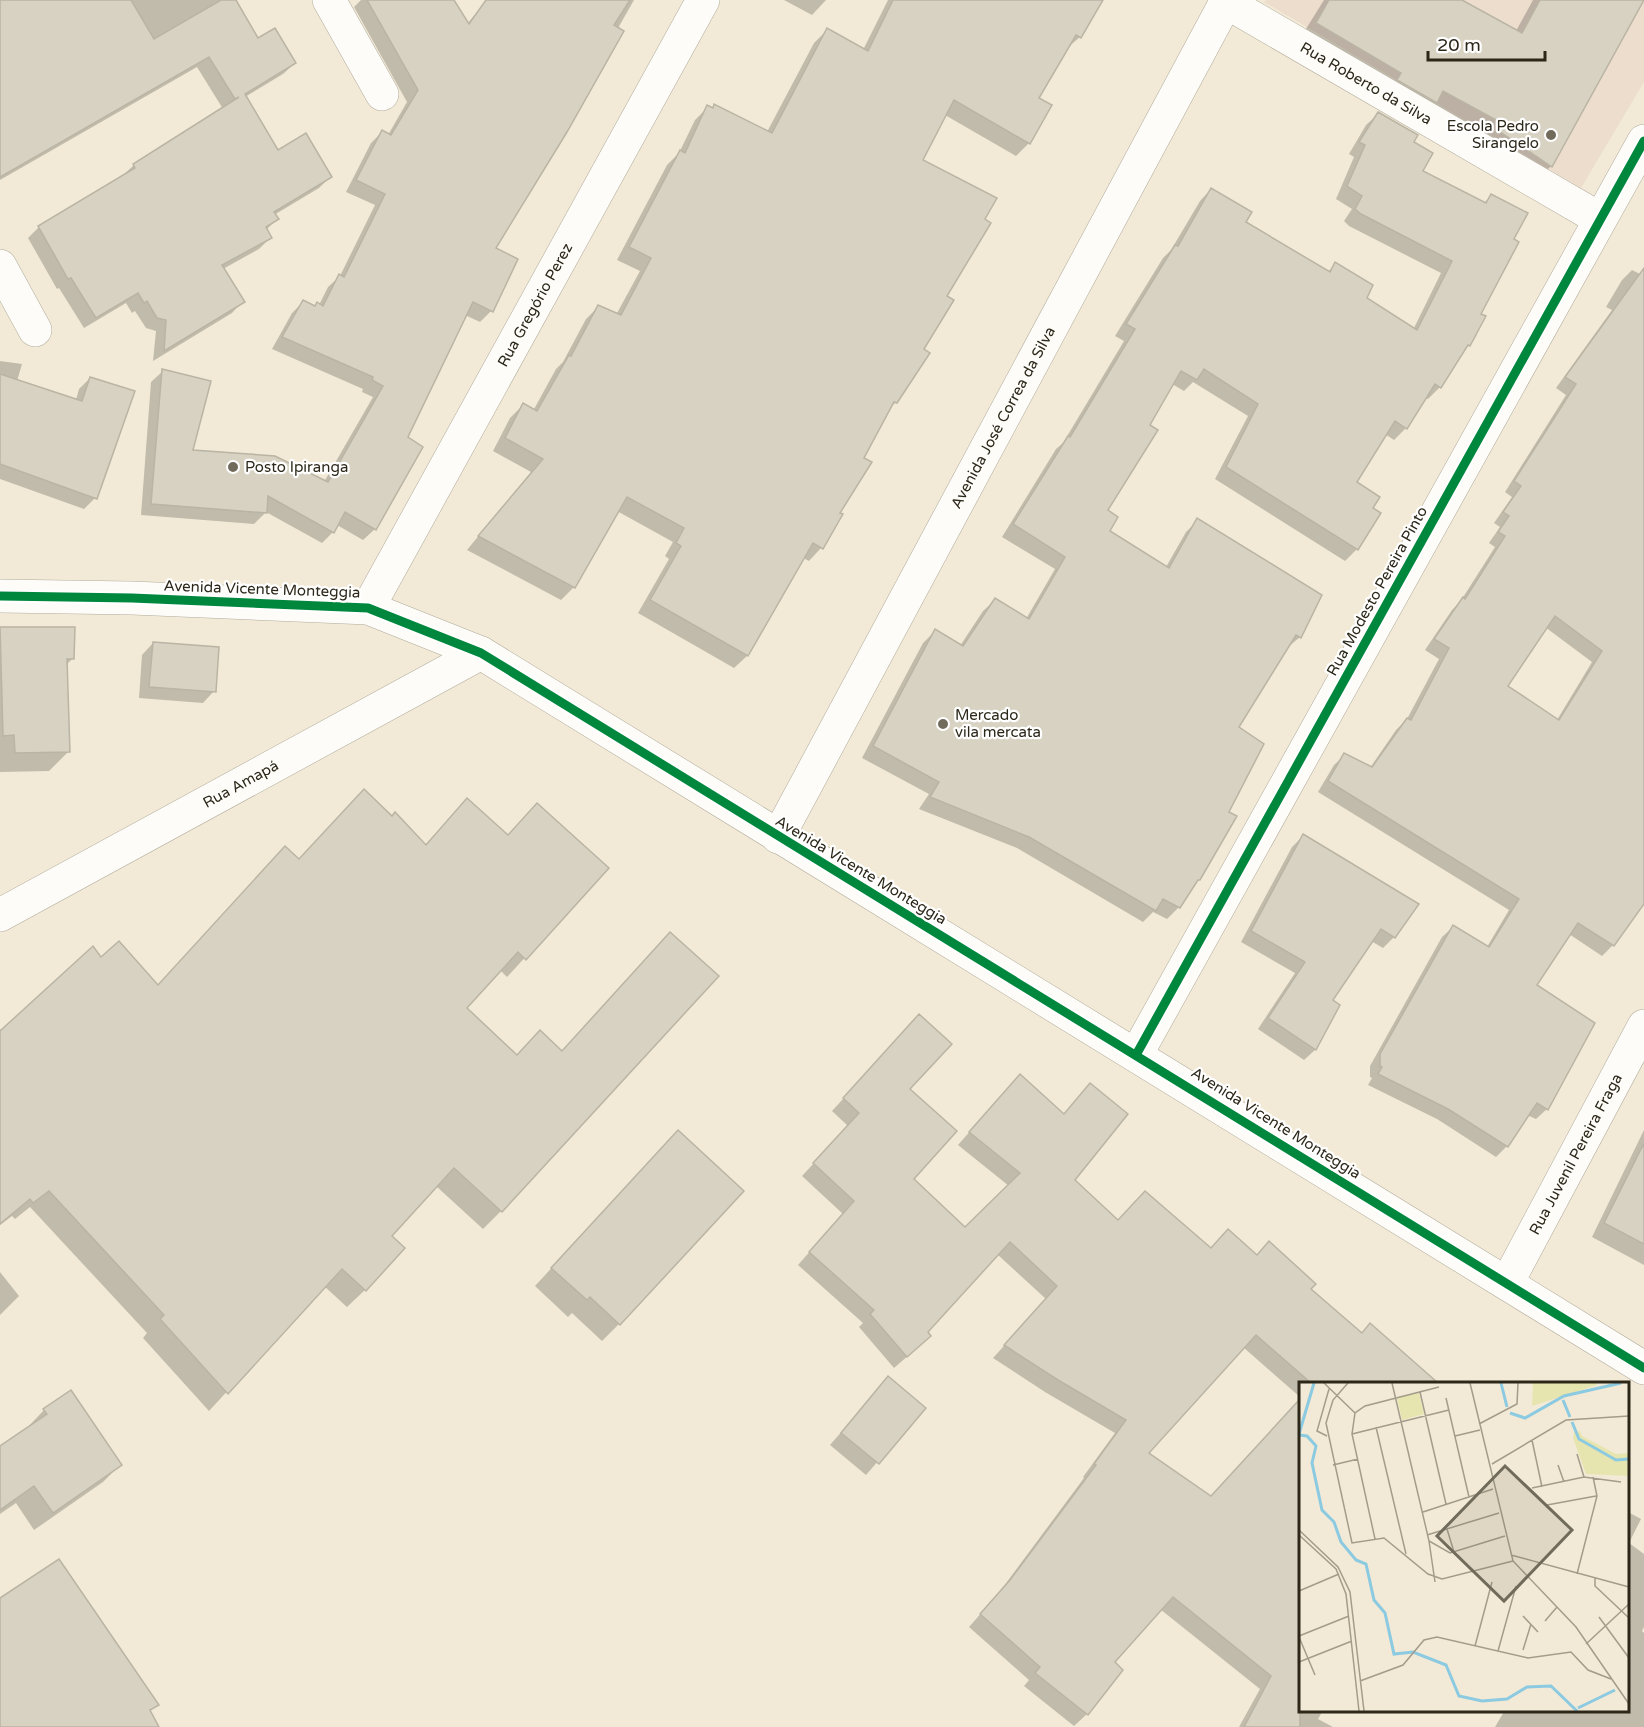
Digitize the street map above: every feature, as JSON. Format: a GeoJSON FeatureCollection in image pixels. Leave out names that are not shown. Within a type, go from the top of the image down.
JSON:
{"type":"FeatureCollection","features":[{"type":"Feature","properties":{"kind":"street"},"geometry":{"type":"LineString","coordinates":[[329,0],[382,94]]}},
{"type":"Feature","properties":{"kind":"street","name":"Rua Gregório Perez"},"geometry":{"type":"LineString","coordinates":[[368,608],[703,0]]}},
{"type":"Feature","properties":{"kind":"street","name":"Rua Roberto da Silva"},"geometry":{"type":"LineString","coordinates":[[1226,1],[1600,219]]}},
{"type":"Feature","properties":{"kind":"street","name":"Avenida José Correa da Silva"},"geometry":{"type":"LineString","coordinates":[[778,837],[1226,1]]}},
{"type":"Feature","properties":{"kind":"street","name":"Rua Modesto Pereira Pinto"},"geometry":{"type":"LineString","coordinates":[[1136,1055],[1644,141]]}},
{"type":"Feature","properties":{"kind":"street"},"geometry":{"type":"LineString","coordinates":[[0,266],[35,330]]}},
{"type":"Feature","properties":{"kind":"street","name":"Avenida Vicente Monteggia"},"geometry":{"type":"LineString","coordinates":[[0,596],[132,598],[368,608],[481,653],[1633,1361]]}},
{"type":"Feature","properties":{"kind":"street","name":"Rua Amapá"},"geometry":{"type":"LineString","coordinates":[[0,915],[481,653]]}},
{"type":"Feature","properties":{"kind":"street","name":"Rua Juvenil Pereira Fraga"},"geometry":{"type":"LineString","coordinates":[[1507,1283],[1644,1026]]}},
{"type":"Feature","properties":{"kind":"street"},"geometry":{"type":"LineString","coordinates":[[1633,1361],[1644,1385]]}},
{"type":"Feature","properties":{"kind":"shaded area","name":"Escola Pedro Sirangelo"},"geometry":{"type":"Polygon","coordinates":[[[1266,0],[1644,0],[1644,82],[1581,188],[1264,2],[1266,0]]]}},
{"type":"Feature","properties":{"kind":"building"},"geometry":{"type":"Polygon","coordinates":[[[0,0],[131,0],[154,39],[221,0],[236,0],[258,38],[275,28],[296,63],[245,94],[278,150],[306,133],[332,177],[274,212],[279,219],[266,227],[272,238],[222,265],[245,302],[164,351],[166,320],[157,318],[147,301],[144,303],[138,293],[96,318],[71,278],[68,279],[38,226],[135,168],[133,164],[239,97],[235,99],[209,57],[0,177],[0,0]]]}},
{"type":"Feature","properties":{"kind":"building"},"geometry":{"type":"Polygon","coordinates":[[[367,0],[454,0],[469,24],[486,0],[630,0],[614,25],[624,31],[567,132],[496,248],[518,259],[493,312],[473,302],[408,437],[423,447],[376,530],[345,512],[334,533],[268,496],[267,513],[151,504],[162,369],[211,381],[193,450],[275,456],[328,482],[383,386],[372,380],[373,377],[282,337],[303,300],[315,306],[317,302],[323,306],[339,274],[344,277],[385,194],[356,180],[382,130],[391,135],[418,90],[367,0]]]}},
{"type":"Feature","properties":{"kind":"building"},"geometry":{"type":"Polygon","coordinates":[[[893,0],[1103,0],[1081,38],[1076,35],[1039,98],[1052,105],[1030,144],[954,100],[923,160],[997,198],[985,219],[991,223],[947,296],[954,300],[924,349],[930,353],[897,403],[894,402],[864,458],[872,462],[840,513],[843,514],[823,549],[813,543],[748,656],[650,600],[681,546],[676,543],[684,528],[627,497],[575,588],[478,536],[543,459],[505,438],[523,403],[537,411],[569,355],[571,356],[598,305],[621,315],[651,258],[629,247],[680,150],[685,153],[707,105],[713,108],[714,104],[772,133],[827,28],[868,51],[893,0]]]}},
{"type":"Feature","properties":{"kind":"building","name":"Escola Pedro Sirangelo"},"geometry":{"type":"Polygon","coordinates":[[[1329,0],[1462,0],[1522,33],[1540,0],[1644,0],[1552,167],[1496,129],[1500,122],[1443,91],[1437,103],[1397,80],[1401,73],[1316,23],[1329,0]]]}},
{"type":"Feature","properties":{"kind":"building"},"geometry":{"type":"Polygon","coordinates":[[[1378,112],[1418,135],[1414,142],[1433,153],[1423,171],[1486,203],[1491,194],[1528,213],[1514,239],[1519,242],[1481,314],[1486,316],[1470,346],[1468,345],[1441,388],[1435,384],[1407,429],[1395,421],[1357,482],[1380,497],[1373,508],[1381,513],[1358,550],[1226,467],[1258,404],[1204,369],[1197,380],[1181,371],[1150,425],[1158,430],[1108,510],[1118,517],[1110,531],[1169,568],[1197,518],[1322,595],[1301,638],[1296,635],[1239,727],[1264,744],[1229,812],[1237,816],[1200,880],[1180,908],[1163,899],[1156,911],[1029,837],[930,797],[939,782],[873,746],[935,629],[963,646],[995,598],[1029,619],[1065,557],[1013,524],[1068,436],[1070,437],[1135,329],[1126,324],[1175,245],[1178,246],[1211,188],[1252,212],[1246,222],[1330,272],[1335,262],[1373,285],[1367,298],[1417,330],[1452,261],[1355,209],[1362,196],[1347,186],[1365,145],[1359,142],[1378,112]]]}},
{"type":"Feature","properties":{"kind":"building"},"geometry":{"type":"Polygon","coordinates":[[[1644,268],[1644,904],[1614,946],[1578,923],[1537,985],[1595,1023],[1548,1110],[1537,1103],[1508,1147],[1448,1109],[1378,1074],[1382,1067],[1380,1066],[1380,1054],[1453,925],[1489,947],[1519,899],[1328,781],[1344,753],[1372,767],[1407,718],[1411,720],[1449,648],[1434,639],[1463,597],[1465,599],[1505,536],[1498,532],[1509,516],[1503,512],[1521,486],[1514,481],[1576,384],[1565,377],[1644,268]],[[1555,616],[1508,686],[1559,720],[1602,651],[1555,616]]]}},
{"type":"Feature","properties":{"kind":"building"},"geometry":{"type":"Polygon","coordinates":[[[0,374],[82,401],[90,377],[135,391],[97,499],[0,464],[0,374]]]}},
{"type":"Feature","properties":{"kind":"building"},"geometry":{"type":"Polygon","coordinates":[[[0,627],[75,627],[74,659],[67,659],[70,752],[15,753],[14,735],[3,736],[0,627]]]}},
{"type":"Feature","properties":{"kind":"building"},"geometry":{"type":"Polygon","coordinates":[[[153,642],[219,647],[216,692],[149,687],[153,642]]]}},
{"type":"Feature","properties":{"kind":"building"},"geometry":{"type":"Polygon","coordinates":[[[364,789],[392,816],[395,812],[426,845],[467,798],[508,835],[537,803],[609,868],[526,960],[518,952],[467,1008],[517,1055],[540,1030],[562,1051],[670,932],[719,976],[502,1212],[454,1168],[392,1236],[405,1248],[366,1291],[342,1269],[228,1394],[160,1319],[164,1315],[49,1191],[33,1203],[30,1199],[0,1224],[0,1031],[93,946],[101,957],[119,941],[158,985],[285,846],[299,859],[364,789]]]}},
{"type":"Feature","properties":{"kind":"building"},"geometry":{"type":"Polygon","coordinates":[[[1303,834],[1419,904],[1395,938],[1381,929],[1333,1000],[1340,1005],[1316,1050],[1268,1018],[1305,962],[1251,931],[1303,834]]]}},
{"type":"Feature","properties":{"kind":"building"},"geometry":{"type":"Polygon","coordinates":[[[919,1014],[952,1044],[910,1089],[957,1131],[914,1179],[965,1227],[1020,1173],[969,1132],[1020,1074],[1064,1114],[1090,1083],[1128,1114],[1075,1180],[1118,1220],[1145,1191],[1211,1248],[1228,1229],[1257,1255],[1269,1241],[1316,1284],[1311,1289],[1362,1333],[1370,1323],[1437,1382],[1310,1382],[1256,1335],[1149,1453],[1211,1496],[1299,1400],[1300,1727],[1244,1727],[1271,1676],[1173,1597],[1115,1662],[1123,1670],[1088,1715],[1035,1673],[1040,1667],[980,1614],[1010,1580],[1096,1465],[1094,1464],[1126,1420],[1004,1345],[1057,1286],[1010,1242],[928,1332],[931,1336],[907,1357],[870,1314],[874,1310],[809,1252],[854,1201],[813,1163],[859,1113],[843,1098],[919,1014]]]}},
{"type":"Feature","properties":{"kind":"building"},"geometry":{"type":"Polygon","coordinates":[[[678,1130],[744,1191],[620,1325],[590,1297],[587,1300],[551,1268],[678,1130]]]}},
{"type":"Feature","properties":{"kind":"building"},"geometry":{"type":"Polygon","coordinates":[[[1644,1143],[1644,1244],[1604,1223],[1644,1143]]]}},
{"type":"Feature","properties":{"kind":"building"},"geometry":{"type":"Polygon","coordinates":[[[888,1376],[926,1408],[879,1464],[841,1433],[888,1376]]]}},
{"type":"Feature","properties":{"kind":"building"},"geometry":{"type":"Polygon","coordinates":[[[71,1390],[122,1465],[53,1513],[34,1486],[0,1510],[0,1446],[47,1414],[43,1409],[71,1390]]]}},
{"type":"Feature","properties":{"kind":"building"},"geometry":{"type":"Polygon","coordinates":[[[59,1559],[159,1705],[150,1710],[159,1727],[0,1727],[0,1598],[59,1559]]]}},
{"type":"Feature","properties":{"kind":"cycle path"},"geometry":{"type":"LineString","coordinates":[[1136,1055],[1644,141]]}},
{"type":"Feature","properties":{"kind":"cycle path"},"geometry":{"type":"LineString","coordinates":[[0,596],[132,598],[368,608],[481,653],[1644,1368]]}},
{"type":"Feature","properties":{"kind":"place","name":"Escola Pedro Sirangelo"},"geometry":{"type":"Point","coordinates":[1551,135]}},
{"type":"Feature","properties":{"kind":"place","name":"Posto Ipiranga"},"geometry":{"type":"Point","coordinates":[233,467]}},
{"type":"Feature","properties":{"kind":"place","name":"Mercado vila mercata"},"geometry":{"type":"Point","coordinates":[943,724]}}]}
